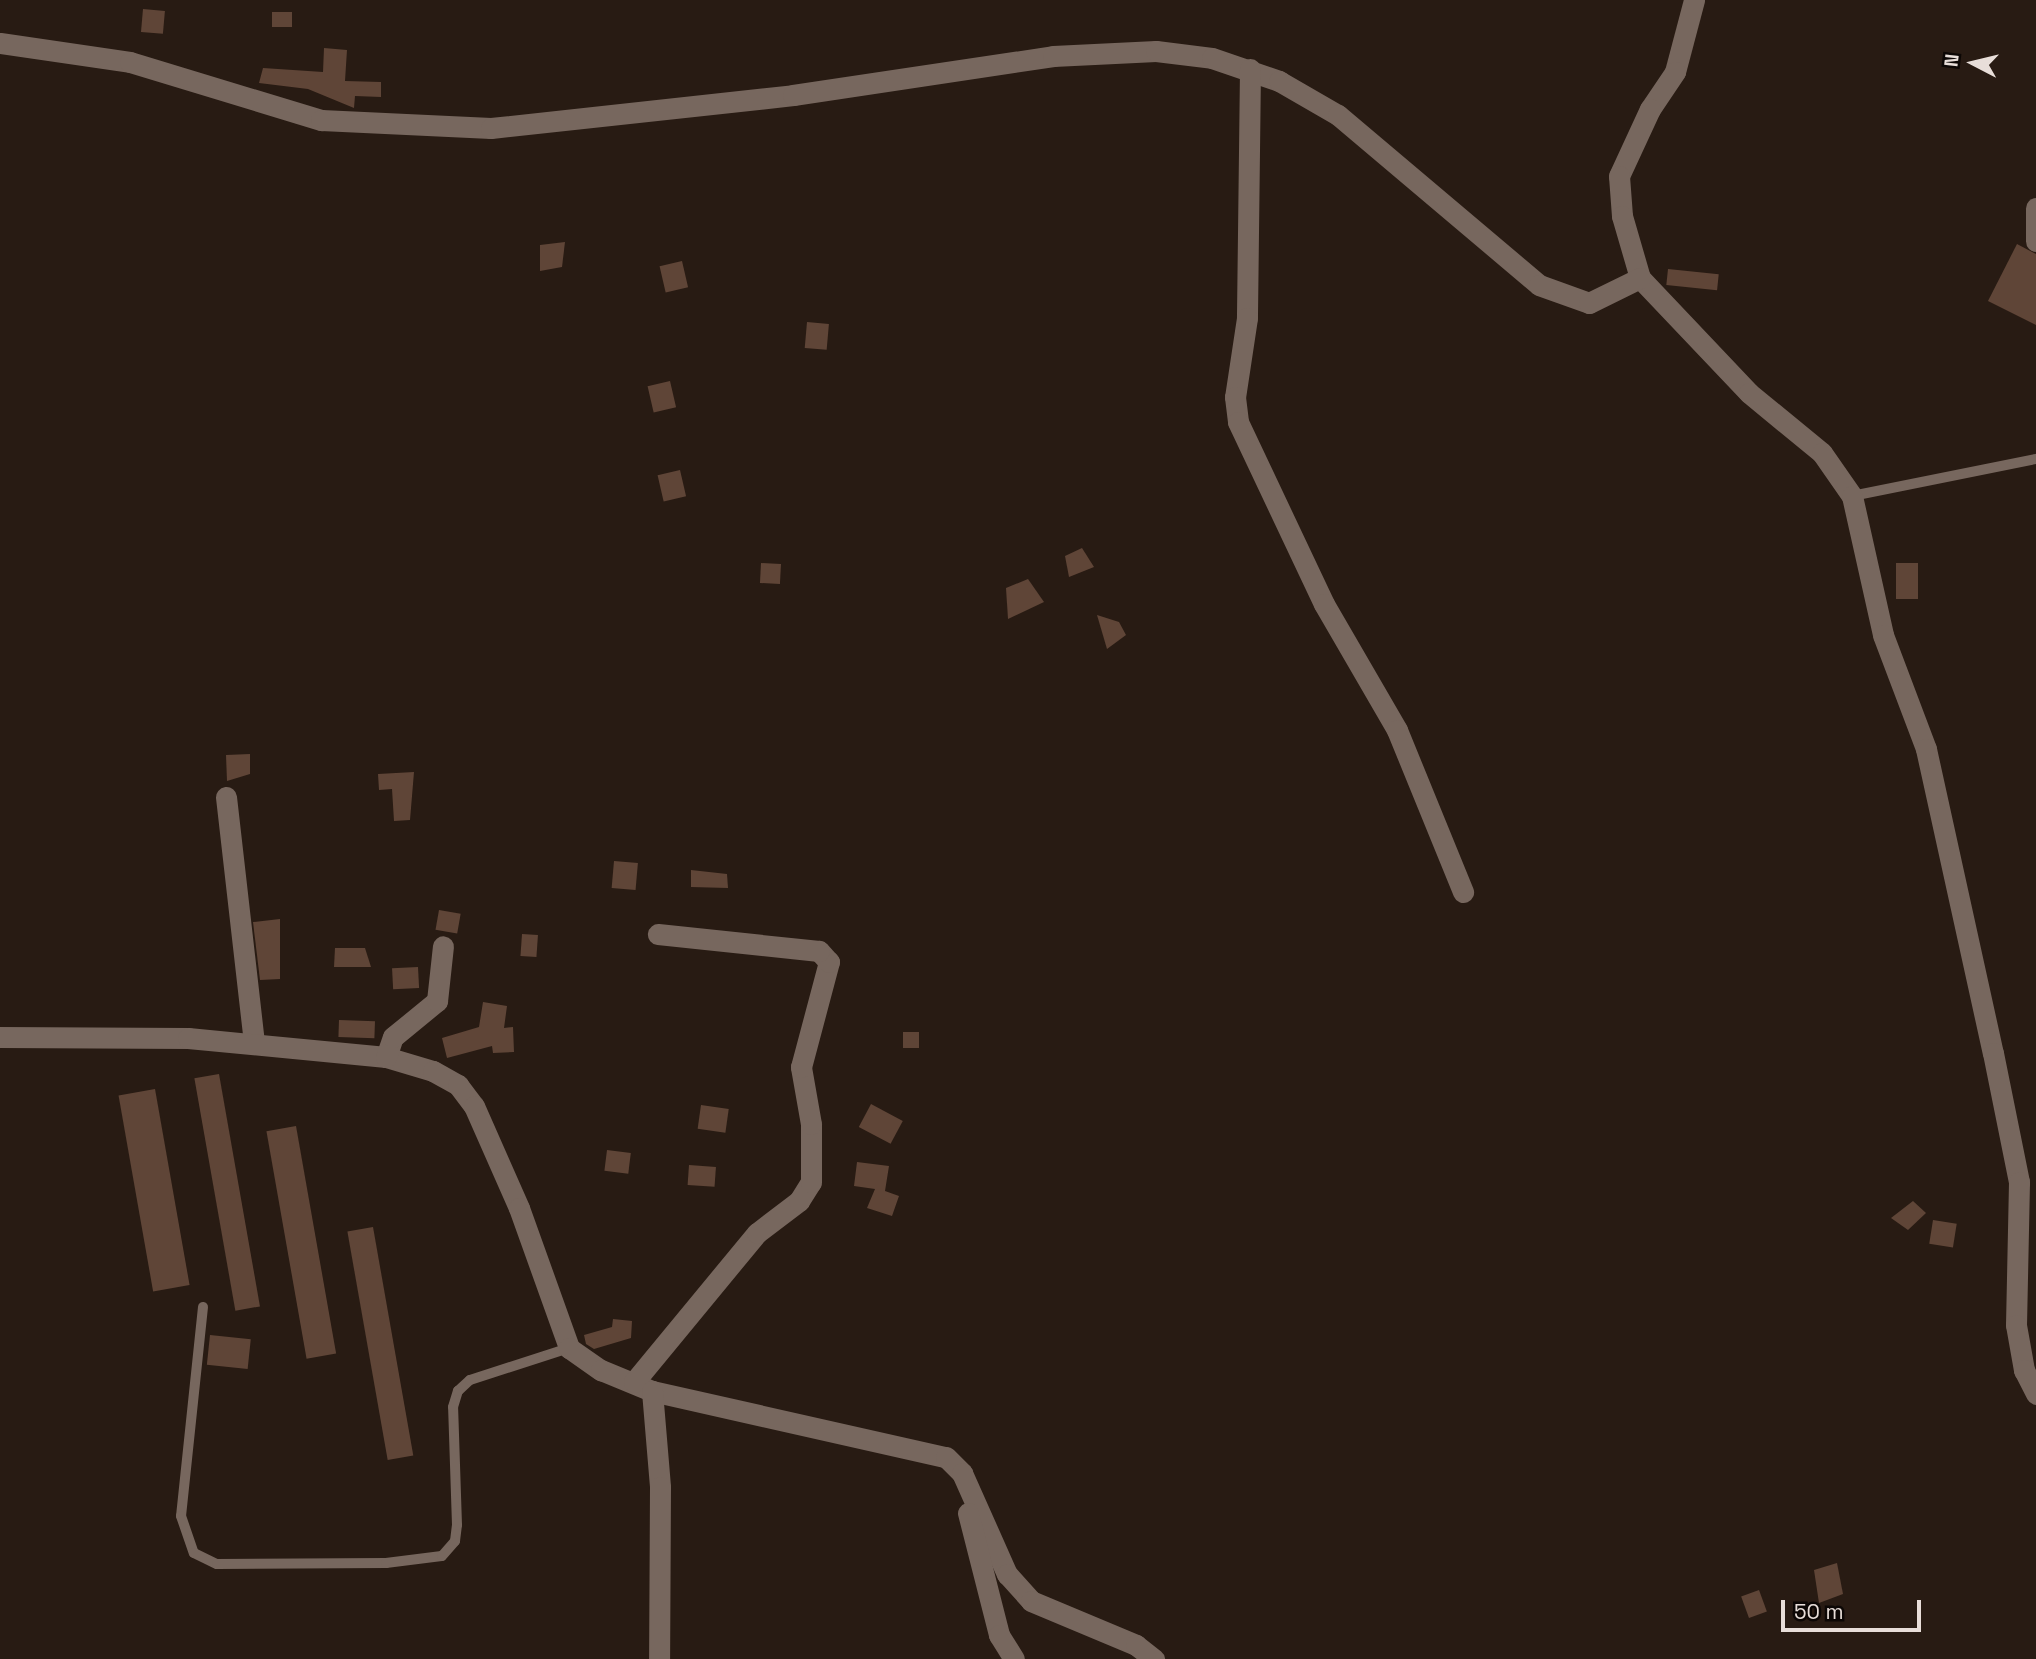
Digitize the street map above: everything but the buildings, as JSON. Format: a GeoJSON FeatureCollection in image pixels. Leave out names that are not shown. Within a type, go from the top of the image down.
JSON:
{"type":"FeatureCollection","features":[{"type":"Feature","properties":{"kind":"street"},"geometry":{"type":"LineString","coordinates":[[1693,0],[1675,72],[1650,109],[1619,176],[1622,216],[1640,278],[1749,393],[1822,453],[1852,496],[1883,635],[1926,749],[1993,1053],[2019,1182],[2016,1325],[2024,1370],[2036,1394]]}},
{"type":"Feature","properties":{"kind":"street"},"geometry":{"type":"LineString","coordinates":[[0,43],[131,61],[321,120],[491,128],[793,95],[1053,56],[1156,51],[1250,69],[1338,115],[1539,285],[1588,303],[1640,278]]}},
{"type":"Feature","properties":{"kind":"street"},"geometry":{"type":"LineString","coordinates":[[1250,69],[1247,318],[1235,397],[1238,422],[1324,604],[1397,730],[1463,892]]}},
{"type":"Feature","properties":{"kind":"street"},"geometry":{"type":"LineString","coordinates":[[2036,208],[2036,241]]}},
{"type":"Feature","properties":{"kind":"street"},"geometry":{"type":"LineString","coordinates":[[226,797],[254,1043]]}},
{"type":"Feature","properties":{"kind":"street"},"geometry":{"type":"LineString","coordinates":[[658,934],[819,951],[829,962],[802,1067],[811,1124],[811,1182],[799,1201],[757,1233],[643,1387],[660,1487],[659,1659]]}},
{"type":"Feature","properties":{"kind":"street"},"geometry":{"type":"LineString","coordinates":[[386,1057],[393,1037],[438,1001],[443,946]]}},
{"type":"Feature","properties":{"kind":"street"},"geometry":{"type":"LineString","coordinates":[[0,1037],[254,1043],[386,1057],[433,1070],[458,1085],[474,1106],[519,1208],[569,1348],[643,1387],[936,1453],[962,1474],[1007,1574],[1031,1601],[1113,1635],[1154,1659]]}},
{"type":"Feature","properties":{"kind":"street"},"geometry":{"type":"LineString","coordinates":[[962,1474],[976,1559],[999,1635],[1014,1659]]}},
{"type":"Feature","properties":{"kind":"lane"},"geometry":{"type":"LineString","coordinates":[[1852,496],[2036,459]]}},
{"type":"Feature","properties":{"kind":"lane"},"geometry":{"type":"LineString","coordinates":[[203,1307],[181,1516],[194,1553],[216,1564],[386,1563],[442,1556],[455,1541],[457,1525],[453,1407],[458,1391],[470,1380],[569,1348]]}}]}
